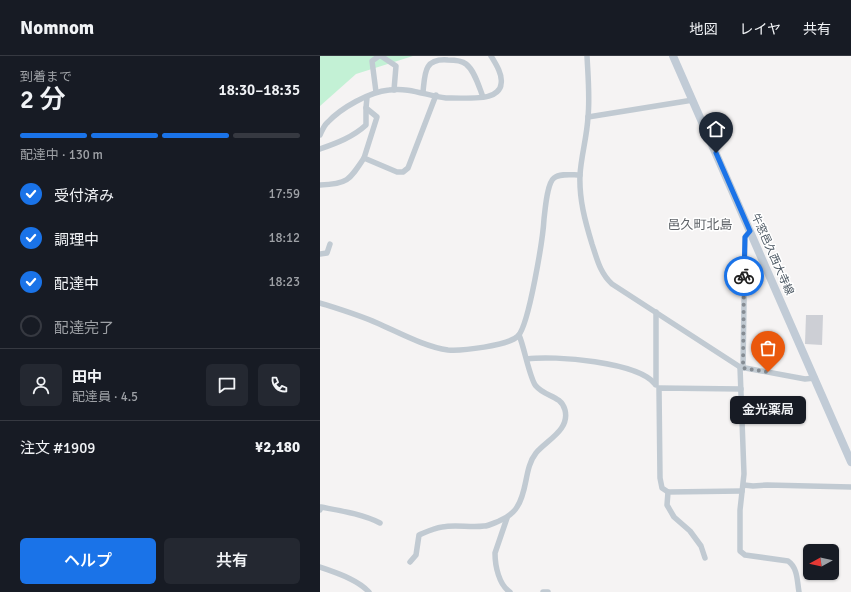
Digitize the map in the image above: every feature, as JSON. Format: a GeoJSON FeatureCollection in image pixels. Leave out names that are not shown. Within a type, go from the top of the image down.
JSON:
{"type":"FeatureCollection","features":[{"type":"Feature","properties":{"kind":"main road","name":"牛窓邑久西大寺線"},"geometry":{"type":"LineString","coordinates":[[673,56],[851,462]]}},
{"type":"Feature","properties":{"kind":"street"},"geometry":{"type":"LineString","coordinates":[[376,92],[372,61],[380,56],[396,66],[394,90]]}},
{"type":"Feature","properties":{"kind":"street"},"geometry":{"type":"LineString","coordinates":[[320,135],[326,123],[343,109],[376,92],[394,90],[423,92],[445,98],[489,96],[498,91],[502,85],[501,75],[491,56]]}},
{"type":"Feature","properties":{"kind":"street"},"geometry":{"type":"LineString","coordinates":[[587,56],[588,117],[580,175],[581,206],[598,265],[605,277],[612,284],[742,367],[805,379],[815,378]]}},
{"type":"Feature","properties":{"kind":"street"},"geometry":{"type":"LineString","coordinates":[[423,92],[425,72],[433,61],[440,59],[457,60],[466,64],[470,69],[483,97]]}},
{"type":"Feature","properties":{"kind":"street"},"geometry":{"type":"LineString","coordinates":[[364,158],[397,172],[402,172],[408,168],[436,95]]}},
{"type":"Feature","properties":{"kind":"street"},"geometry":{"type":"LineString","coordinates":[[320,149],[337,143],[358,132],[366,125],[367,97]]}},
{"type":"Feature","properties":{"kind":"street"},"geometry":{"type":"LineString","coordinates":[[588,117],[693,100]]}},
{"type":"Feature","properties":{"kind":"street"},"geometry":{"type":"LineString","coordinates":[[320,185],[345,182],[352,176],[364,158],[377,117],[366,108]]}},
{"type":"Feature","properties":{"kind":"street"},"geometry":{"type":"LineString","coordinates":[[410,562],[416,555],[419,535],[442,527],[486,526],[507,518],[517,508],[521,500],[529,468],[536,453],[560,430],[566,418],[565,409],[558,398],[545,393],[535,385],[520,335],[536,275],[550,182],[560,175],[580,175]]}},
{"type":"Feature","properties":{"kind":"street"},"geometry":{"type":"LineString","coordinates":[[750,231],[745,237],[741,389],[743,488],[740,510],[740,552],[745,555],[788,561],[793,565],[795,570],[799,592]]}},
{"type":"Feature","properties":{"kind":"street"},"geometry":{"type":"LineString","coordinates":[[320,254],[327,253],[330,244]]}},
{"type":"Feature","properties":{"kind":"street"},"geometry":{"type":"LineString","coordinates":[[320,303],[357,315],[440,349],[449,350],[490,346],[509,342],[520,335]]}},
{"type":"Feature","properties":{"kind":"street"},"geometry":{"type":"LineString","coordinates":[[656,312],[660,478],[662,488],[668,492],[743,488],[767,485],[851,487]]}},
{"type":"Feature","properties":{"kind":"street"},"geometry":{"type":"LineString","coordinates":[[527,359],[550,357],[585,360],[612,365],[646,377],[657,386],[741,389]]}},
{"type":"Feature","properties":{"kind":"street"},"geometry":{"type":"LineString","coordinates":[[668,492],[667,505],[674,517],[690,531],[701,546],[705,558]]}},
{"type":"Feature","properties":{"kind":"street"},"geometry":{"type":"LineString","coordinates":[[320,507],[349,512],[380,523]]}},
{"type":"Feature","properties":{"kind":"street"},"geometry":{"type":"LineString","coordinates":[[507,518],[495,553],[495,558],[497,570],[505,589],[510,592]]}},
{"type":"Feature","properties":{"kind":"street"},"geometry":{"type":"LineString","coordinates":[[320,567],[351,580],[364,587],[369,592]]}},
{"type":"Feature","properties":{"kind":"street"},"geometry":{"type":"LineString","coordinates":[[542,592],[548,592]]}},
{"type":"Feature","properties":{"kind":"green space"},"geometry":{"type":"Polygon","coordinates":[[[320,56],[413,56],[356,74],[320,106],[320,56]]]}},
{"type":"Feature","properties":{"kind":"building"},"geometry":{"type":"Polygon","coordinates":[[[806,315],[823,315],[822,345],[805,344],[806,315]]]}},
{"type":"Feature","properties":{"kind":"way so far"},"geometry":{"type":"LineString","coordinates":[[744,276],[743,368],[768,372]]}},
{"type":"Feature","properties":{"kind":"place","name":"金光薬局"},"geometry":{"type":"Point","coordinates":[768,372]}},
{"type":"Feature","properties":{"kind":"district","name":"邑久町北島"},"geometry":{"type":"Point","coordinates":[700,224]}},
{"type":"Feature","properties":{"kind":"route"},"geometry":{"type":"LineString","coordinates":[[716,153],[750,231],[745,237],[744,276]]}}]}
